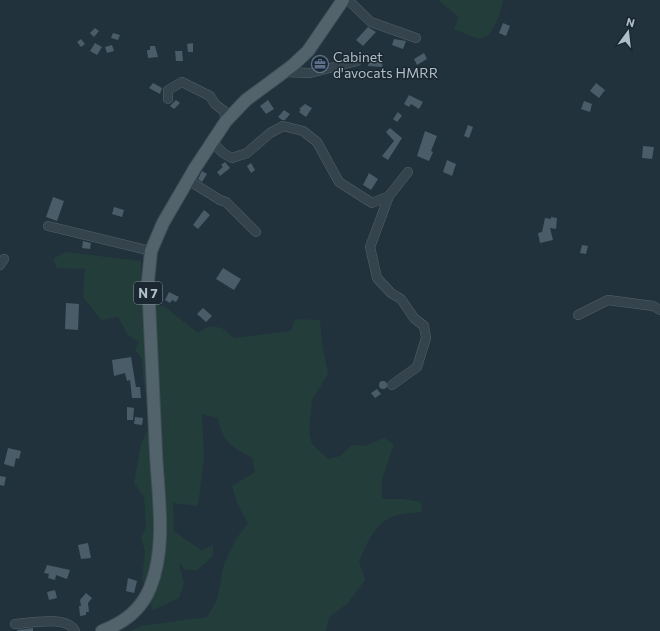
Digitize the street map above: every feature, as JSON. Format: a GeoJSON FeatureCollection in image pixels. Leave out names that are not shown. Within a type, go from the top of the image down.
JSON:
{"type":"FeatureCollection","features":[{"type":"Feature","properties":{"kind":"main road","name":"N 7"},"geometry":{"type":"LineString","coordinates":[[102,631],[126,620],[136,611],[150,589],[157,562],[159,506],[148,281],[151,251],[163,223],[188,180],[226,121],[246,100],[284,72],[308,51],[343,0]]}},
{"type":"Feature","properties":{"kind":"street"},"geometry":{"type":"LineString","coordinates":[[348,0],[371,22],[416,38]]}},
{"type":"Feature","properties":{"kind":"street"},"geometry":{"type":"LineString","coordinates":[[284,72],[310,73],[357,61]]}},
{"type":"Feature","properties":{"kind":"street"},"geometry":{"type":"LineString","coordinates":[[168,99],[168,90],[182,82],[210,96],[215,104],[224,111],[226,121]]}},
{"type":"Feature","properties":{"kind":"street"},"geometry":{"type":"LineString","coordinates":[[212,142],[223,153],[232,158],[247,153],[270,134],[283,126],[303,131],[317,142],[339,182],[372,202],[389,196]]}},
{"type":"Feature","properties":{"kind":"street"},"geometry":{"type":"LineString","coordinates":[[392,385],[417,368],[426,338],[424,326],[414,318],[401,299],[391,293],[377,278],[370,247],[389,196],[408,172]]}},
{"type":"Feature","properties":{"kind":"street"},"geometry":{"type":"LineString","coordinates":[[188,180],[220,200],[226,202],[256,232]]}},
{"type":"Feature","properties":{"kind":"street"},"geometry":{"type":"LineString","coordinates":[[48,226],[151,251]]}},
{"type":"Feature","properties":{"kind":"street"},"geometry":{"type":"LineString","coordinates":[[578,314],[608,300],[653,306],[660,310]]}},
{"type":"Feature","properties":{"kind":"street"},"geometry":{"type":"LineString","coordinates":[[15,624],[62,621],[73,627],[74,631]]}},
{"type":"Feature","properties":{"kind":"green space"},"geometry":{"type":"Polygon","coordinates":[[[438,0],[503,0],[500,14],[491,32],[487,36],[479,39],[454,29],[459,17],[438,0]]]}},
{"type":"Feature","properties":{"kind":"green space"},"geometry":{"type":"Polygon","coordinates":[[[65,252],[141,261],[142,301],[165,307],[198,333],[209,326],[222,328],[234,338],[291,331],[295,319],[320,320],[322,343],[328,374],[312,400],[309,432],[312,444],[328,459],[340,456],[352,445],[365,446],[384,438],[394,444],[382,480],[382,499],[403,499],[421,502],[422,512],[394,516],[387,519],[376,529],[359,562],[365,580],[347,604],[329,617],[326,631],[130,631],[141,626],[207,617],[217,600],[224,564],[236,539],[248,523],[238,505],[232,486],[255,472],[252,458],[233,447],[225,438],[218,418],[202,414],[204,458],[198,506],[173,503],[174,531],[201,550],[213,545],[213,556],[197,570],[185,570],[179,563],[184,583],[179,598],[153,610],[142,579],[145,552],[141,537],[146,529],[144,497],[134,483],[141,444],[150,425],[143,378],[142,359],[135,350],[139,342],[128,335],[118,317],[101,320],[83,297],[85,269],[57,268],[53,259],[65,252]]]}},
{"type":"Feature","properties":{"kind":"building"},"geometry":{"type":"Polygon","coordinates":[[[503,23],[510,26],[506,36],[499,33],[503,23]]]}},
{"type":"Feature","properties":{"kind":"building"},"geometry":{"type":"Polygon","coordinates":[[[368,27],[376,32],[363,46],[356,40],[368,27]]]}},
{"type":"Feature","properties":{"kind":"building"},"geometry":{"type":"Polygon","coordinates":[[[95,28],[99,31],[94,37],[90,33],[95,28]]]}},
{"type":"Feature","properties":{"kind":"building"},"geometry":{"type":"Polygon","coordinates":[[[113,33],[120,35],[118,40],[111,38],[113,33]]]}},
{"type":"Feature","properties":{"kind":"building"},"geometry":{"type":"Polygon","coordinates":[[[81,39],[85,44],[81,47],[77,42],[81,39]]]}},
{"type":"Feature","properties":{"kind":"building"},"geometry":{"type":"Polygon","coordinates":[[[394,39],[406,41],[403,49],[392,45],[394,39]]]}},
{"type":"Feature","properties":{"kind":"building"},"geometry":{"type":"Polygon","coordinates":[[[95,43],[102,47],[97,55],[90,51],[95,43]]]}},
{"type":"Feature","properties":{"kind":"building"},"geometry":{"type":"Polygon","coordinates":[[[193,43],[193,52],[188,52],[187,44],[193,43]]]}},
{"type":"Feature","properties":{"kind":"building"},"geometry":{"type":"Polygon","coordinates":[[[112,45],[114,51],[107,53],[105,47],[112,45]]]}},
{"type":"Feature","properties":{"kind":"building"},"geometry":{"type":"Polygon","coordinates":[[[150,46],[155,46],[158,57],[148,58],[147,50],[150,50],[150,46]]]}},
{"type":"Feature","properties":{"kind":"building"},"geometry":{"type":"Polygon","coordinates":[[[175,51],[182,51],[183,61],[176,61],[175,51]]]}},
{"type":"Feature","properties":{"kind":"building"},"geometry":{"type":"Polygon","coordinates":[[[424,53],[427,59],[417,65],[414,59],[424,53]]]}},
{"type":"Feature","properties":{"kind":"building"},"geometry":{"type":"Polygon","coordinates":[[[369,58],[383,59],[382,67],[368,66],[369,58]]]}},
{"type":"Feature","properties":{"kind":"building"},"geometry":{"type":"Polygon","coordinates":[[[153,83],[162,88],[160,94],[149,88],[153,83]]]}},
{"type":"Feature","properties":{"kind":"building"},"geometry":{"type":"Polygon","coordinates":[[[596,83],[605,90],[599,98],[590,91],[596,83]]]}},
{"type":"Feature","properties":{"kind":"building"},"geometry":{"type":"Polygon","coordinates":[[[409,95],[423,102],[419,109],[411,104],[409,107],[404,104],[409,95]]]}},
{"type":"Feature","properties":{"kind":"building"},"geometry":{"type":"Polygon","coordinates":[[[176,100],[180,103],[174,109],[170,106],[176,100]]]}},
{"type":"Feature","properties":{"kind":"building"},"geometry":{"type":"Polygon","coordinates":[[[268,100],[274,109],[266,114],[260,106],[268,100]]]}},
{"type":"Feature","properties":{"kind":"building"},"geometry":{"type":"Polygon","coordinates":[[[584,101],[592,104],[590,112],[581,109],[584,101]]]}},
{"type":"Feature","properties":{"kind":"building"},"geometry":{"type":"Polygon","coordinates":[[[305,104],[312,108],[306,117],[299,112],[301,110],[299,109],[305,104]]]}},
{"type":"Feature","properties":{"kind":"building"},"geometry":{"type":"Polygon","coordinates":[[[284,110],[290,114],[285,120],[282,120],[278,117],[284,110]]]}},
{"type":"Feature","properties":{"kind":"building"},"geometry":{"type":"Polygon","coordinates":[[[398,112],[402,116],[397,122],[393,119],[398,112]]]}},
{"type":"Feature","properties":{"kind":"building"},"geometry":{"type":"Polygon","coordinates":[[[468,125],[473,127],[469,138],[464,136],[468,125]]]}},
{"type":"Feature","properties":{"kind":"building"},"geometry":{"type":"Polygon","coordinates":[[[390,128],[402,138],[388,160],[382,156],[394,141],[386,132],[390,128]]]}},
{"type":"Feature","properties":{"kind":"building"},"geometry":{"type":"Polygon","coordinates":[[[425,131],[437,136],[429,161],[417,156],[425,131]]]}},
{"type":"Feature","properties":{"kind":"building"},"geometry":{"type":"Polygon","coordinates":[[[643,146],[654,147],[652,159],[642,158],[643,146]]]}},
{"type":"Feature","properties":{"kind":"building"},"geometry":{"type":"Polygon","coordinates":[[[447,160],[456,164],[452,176],[443,172],[447,160]]]}},
{"type":"Feature","properties":{"kind":"building"},"geometry":{"type":"Polygon","coordinates":[[[225,162],[230,168],[220,176],[217,172],[223,167],[221,165],[225,162]]]}},
{"type":"Feature","properties":{"kind":"building"},"geometry":{"type":"Polygon","coordinates":[[[251,163],[255,170],[251,173],[247,166],[251,163]]]}},
{"type":"Feature","properties":{"kind":"building"},"geometry":{"type":"Polygon","coordinates":[[[202,171],[207,174],[202,182],[198,179],[202,171]]]}},
{"type":"Feature","properties":{"kind":"building"},"geometry":{"type":"Polygon","coordinates":[[[369,173],[378,179],[371,190],[363,185],[369,173]]]}},
{"type":"Feature","properties":{"kind":"building"},"geometry":{"type":"Polygon","coordinates":[[[53,197],[64,201],[57,221],[46,217],[53,197]]]}},
{"type":"Feature","properties":{"kind":"building"},"geometry":{"type":"Polygon","coordinates":[[[114,207],[124,210],[122,217],[112,214],[114,207]]]}},
{"type":"Feature","properties":{"kind":"building"},"geometry":{"type":"Polygon","coordinates":[[[204,210],[210,215],[198,229],[193,225],[204,210]]]}},
{"type":"Feature","properties":{"kind":"building"},"geometry":{"type":"Polygon","coordinates":[[[551,217],[557,218],[556,229],[550,228],[553,240],[540,243],[538,233],[542,232],[545,218],[551,219],[551,217]]]}},
{"type":"Feature","properties":{"kind":"building"},"geometry":{"type":"Polygon","coordinates":[[[83,241],[91,243],[90,249],[82,248],[83,241]]]}},
{"type":"Feature","properties":{"kind":"building"},"geometry":{"type":"Polygon","coordinates":[[[582,245],[588,246],[586,254],[580,253],[582,245]]]}},
{"type":"Feature","properties":{"kind":"building"},"geometry":{"type":"Polygon","coordinates":[[[223,268],[241,279],[234,290],[216,279],[223,268]]]}},
{"type":"Feature","properties":{"kind":"building"},"geometry":{"type":"Polygon","coordinates":[[[169,292],[179,297],[176,302],[172,300],[170,303],[165,300],[169,292]]]}},
{"type":"Feature","properties":{"kind":"building"},"geometry":{"type":"Polygon","coordinates":[[[66,303],[79,304],[78,330],[65,329],[66,303]]]}},
{"type":"Feature","properties":{"kind":"building"},"geometry":{"type":"Polygon","coordinates":[[[203,308],[212,316],[206,322],[197,314],[203,308]]]}},
{"type":"Feature","properties":{"kind":"building"},"geometry":{"type":"Polygon","coordinates":[[[131,357],[136,387],[140,387],[141,398],[132,398],[130,380],[127,381],[125,373],[114,376],[112,360],[131,357]]]}},
{"type":"Feature","properties":{"kind":"building"},"geometry":{"type":"Polygon","coordinates":[[[383,381],[386,382],[386,388],[383,389],[380,388],[379,385],[380,382],[383,381]]]}},
{"type":"Feature","properties":{"kind":"building"},"geometry":{"type":"Polygon","coordinates":[[[377,389],[381,394],[375,398],[371,393],[377,389]]]}},
{"type":"Feature","properties":{"kind":"building"},"geometry":{"type":"Polygon","coordinates":[[[127,407],[134,408],[133,420],[127,420],[127,407]]]}},
{"type":"Feature","properties":{"kind":"building"},"geometry":{"type":"Polygon","coordinates":[[[135,417],[143,418],[142,425],[134,424],[135,417]]]}},
{"type":"Feature","properties":{"kind":"building"},"geometry":{"type":"Polygon","coordinates":[[[8,448],[21,451],[19,459],[16,458],[14,467],[4,464],[8,448]]]}},
{"type":"Feature","properties":{"kind":"building"},"geometry":{"type":"Polygon","coordinates":[[[0,476],[6,477],[4,486],[0,485],[0,476]]]}},
{"type":"Feature","properties":{"kind":"building"},"geometry":{"type":"Polygon","coordinates":[[[88,543],[91,558],[81,559],[78,545],[88,543]]]}},
{"type":"Feature","properties":{"kind":"building"},"geometry":{"type":"Polygon","coordinates":[[[47,565],[70,570],[67,579],[56,575],[55,580],[48,578],[49,574],[44,573],[47,565]]]}},
{"type":"Feature","properties":{"kind":"building"},"geometry":{"type":"Polygon","coordinates":[[[128,578],[137,581],[134,593],[126,591],[128,578]]]}},
{"type":"Feature","properties":{"kind":"building"},"geometry":{"type":"Polygon","coordinates":[[[55,590],[57,598],[49,600],[47,592],[55,590]]]}},
{"type":"Feature","properties":{"kind":"building"},"geometry":{"type":"Polygon","coordinates":[[[86,593],[92,598],[88,603],[89,612],[86,612],[86,615],[80,616],[80,600],[86,593]]]}},
{"type":"Feature","properties":{"kind":"building"},"geometry":{"type":"Polygon","coordinates":[[[33,628],[33,631],[17,631],[17,630],[33,628]]]}},
{"type":"Feature","properties":{"kind":"place","name":"Cabinet d'avocats HMRR"},"geometry":{"type":"Point","coordinates":[320,64]}}]}
